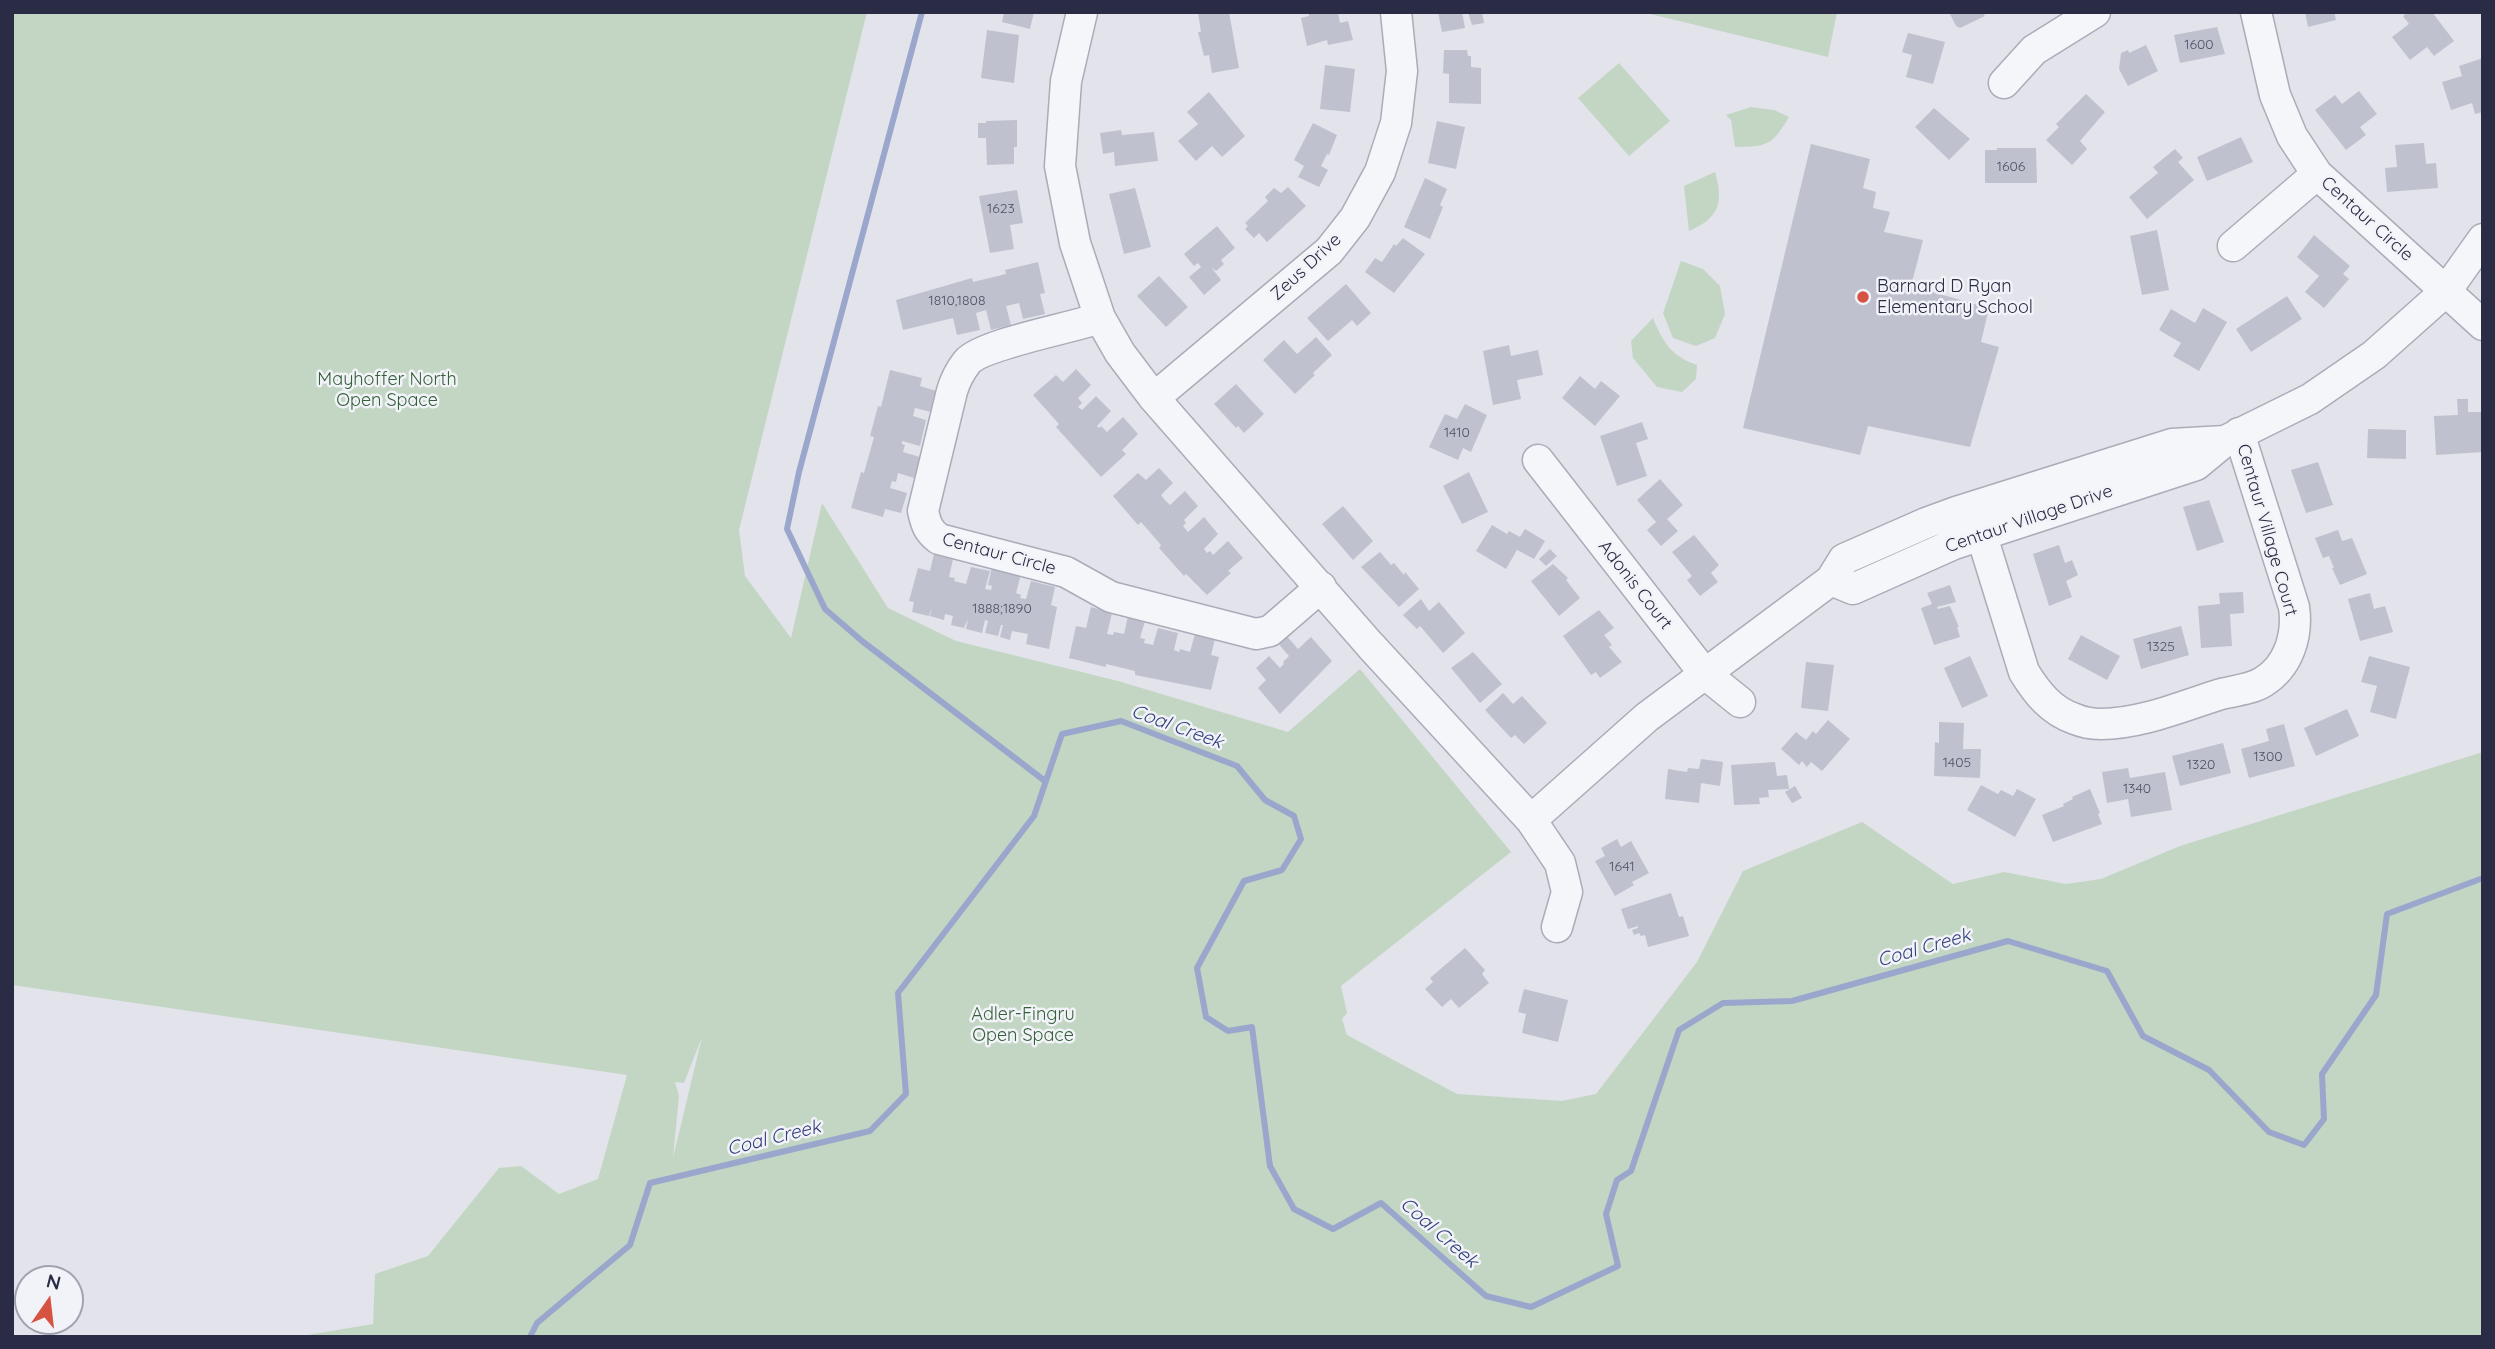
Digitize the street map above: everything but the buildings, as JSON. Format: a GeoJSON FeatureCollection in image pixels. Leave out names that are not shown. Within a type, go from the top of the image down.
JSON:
{"type":"FeatureCollection","features":[{"type":"Feature","properties":{"kind":"street"},"geometry":{"type":"LineString","coordinates":[[1082,12],[1066,81],[1060,166],[1075,243],[1100,318],[1120,353],[1154,398],[1415,695],[1531,820],[1560,863],[1567,892],[1557,927]]}},
{"type":"Feature","properties":{"kind":"street","name":"Zeus Drive"},"geometry":{"type":"LineString","coordinates":[[1154,398],[1329,251],[1355,218],[1380,172],[1396,123],[1402,71],[1396,12]]}},
{"type":"Feature","properties":{"kind":"street"},"geometry":{"type":"LineString","coordinates":[[2004,83],[2034,50],[2095,12]]}},
{"type":"Feature","properties":{"kind":"street","name":"Centaur Circle"},"geometry":{"type":"LineString","coordinates":[[2256,12],[2275,95],[2292,136],[2317,174],[2483,325]]}},
{"type":"Feature","properties":{"kind":"street"},"geometry":{"type":"LineString","coordinates":[[2232,246],[2317,174]]}},
{"type":"Feature","properties":{"kind":"street","name":"Centaur Village Drive"},"geometry":{"type":"LineString","coordinates":[[1831,580],[1853,589],[1936,551],[2196,465],[2232,437],[2310,399],[2363,363],[2446,291],[2483,239]]}},
{"type":"Feature","properties":{"kind":"street","name":"Centaur Circle"},"geometry":{"type":"LineString","coordinates":[[1100,318],[985,349],[968,361],[956,379],[952,391],[923,511],[931,533],[939,539],[1066,572],[1111,597],[1256,634],[1270,631],[1321,587]]}},
{"type":"Feature","properties":{"kind":"street","name":"Centaur Village Drive"},"geometry":{"type":"LineString","coordinates":[[1531,820],[1647,717],[1831,580],[1844,559],[1926,523],[1973,506],[2172,444],[2232,437]]}},
{"type":"Feature","properties":{"kind":"street","name":"Centaur Village Court"},"geometry":{"type":"LineString","coordinates":[[1973,506],[2024,672],[2037,692],[2054,709],[2073,719],[2099,725],[2130,721],[2262,682],[2282,664],[2292,644],[2296,619],[2294,607],[2232,437]]}},
{"type":"Feature","properties":{"kind":"street","name":"Adonis Court"},"geometry":{"type":"LineString","coordinates":[[1538,460],[1704,673],[1740,702]]}},
{"type":"Feature","properties":{"kind":"green space"},"geometry":{"type":"Polygon","coordinates":[[[12,12],[867,12],[739,530],[745,576],[791,638],[822,503],[888,608],[956,641],[1118,681],[1288,732],[1360,669],[1511,852],[1341,986],[1347,1013],[1342,1019],[1347,1035],[1457,1094],[1562,1101],[1596,1094],[1697,962],[1743,871],[1862,822],[1953,884],[2004,872],[2066,884],[2101,879],[2180,846],[2483,752],[2483,1337],[295,1337],[373,1324],[375,1274],[428,1256],[499,1168],[521,1166],[559,1194],[598,1179],[627,1075],[12,985],[12,12]],[[702,1037],[684,1083],[675,1082],[679,1096],[673,1158],[702,1037]]]}},
{"type":"Feature","properties":{"kind":"green space"},"geometry":{"type":"Polygon","coordinates":[[[1642,12],[1837,12],[1828,57],[1642,12]]]}},
{"type":"Feature","properties":{"kind":"green space"},"geometry":{"type":"Polygon","coordinates":[[[1619,63],[1670,121],[1629,156],[1578,98],[1619,63]]]}},
{"type":"Feature","properties":{"kind":"green space"},"geometry":{"type":"Polygon","coordinates":[[[1751,107],[1774,110],[1789,117],[1768,142],[1735,147],[1731,120],[1726,115],[1751,107]]]}},
{"type":"Feature","properties":{"kind":"green space"},"geometry":{"type":"Polygon","coordinates":[[[1715,172],[1719,192],[1717,208],[1707,221],[1689,231],[1684,186],[1715,172]]]}},
{"type":"Feature","properties":{"kind":"green space"},"geometry":{"type":"Polygon","coordinates":[[[1681,261],[1703,269],[1720,286],[1725,314],[1715,338],[1696,346],[1673,338],[1663,313],[1681,261]]]}},
{"type":"Feature","properties":{"kind":"green space"},"geometry":{"type":"Polygon","coordinates":[[[1653,318],[1660,334],[1674,353],[1697,365],[1696,379],[1682,392],[1657,387],[1633,358],[1631,341],[1653,318]]]}},
{"type":"Feature","properties":{"kind":"waterway"},"geometry":{"type":"LineString","coordinates":[[922,12],[799,472],[787,529],[825,609],[862,641],[1045,781]]}},
{"type":"Feature","properties":{"kind":"waterway","name":"Coal Creek"},"geometry":{"type":"LineString","coordinates":[[530,1337],[537,1323],[630,1245],[650,1183],[870,1131],[906,1094],[898,993],[1034,816],[1062,734],[1121,721],[1237,766],[1265,800],[1294,816],[1301,839],[1282,870],[1244,881],[1197,968],[1206,1017],[1228,1031],[1252,1027],[1270,1166],[1294,1209],[1333,1229],[1381,1203],[1486,1296],[1531,1307],[1618,1266],[1606,1214],[1617,1180],[1631,1171],[1679,1030],[1723,1003],[1792,1001],[2008,941],[2107,971],[2143,1036],[2209,1070],[2269,1132],[2304,1145],[2324,1119],[2322,1074],[2376,995],[2387,914],[2483,878]]}},
{"type":"Feature","properties":{"kind":"place","name":"Barnard D Ryan Elementary School"},"geometry":{"type":"Point","coordinates":[1863,297]}},
{"type":"Feature","properties":{"kind":"park label","name":"Mayhoffer North Open Space"},"geometry":{"type":"Point","coordinates":[387,390]}},
{"type":"Feature","properties":{"kind":"park label","name":"Adler-Fingru Open Space"},"geometry":{"type":"Point","coordinates":[1023,1025]}}]}
